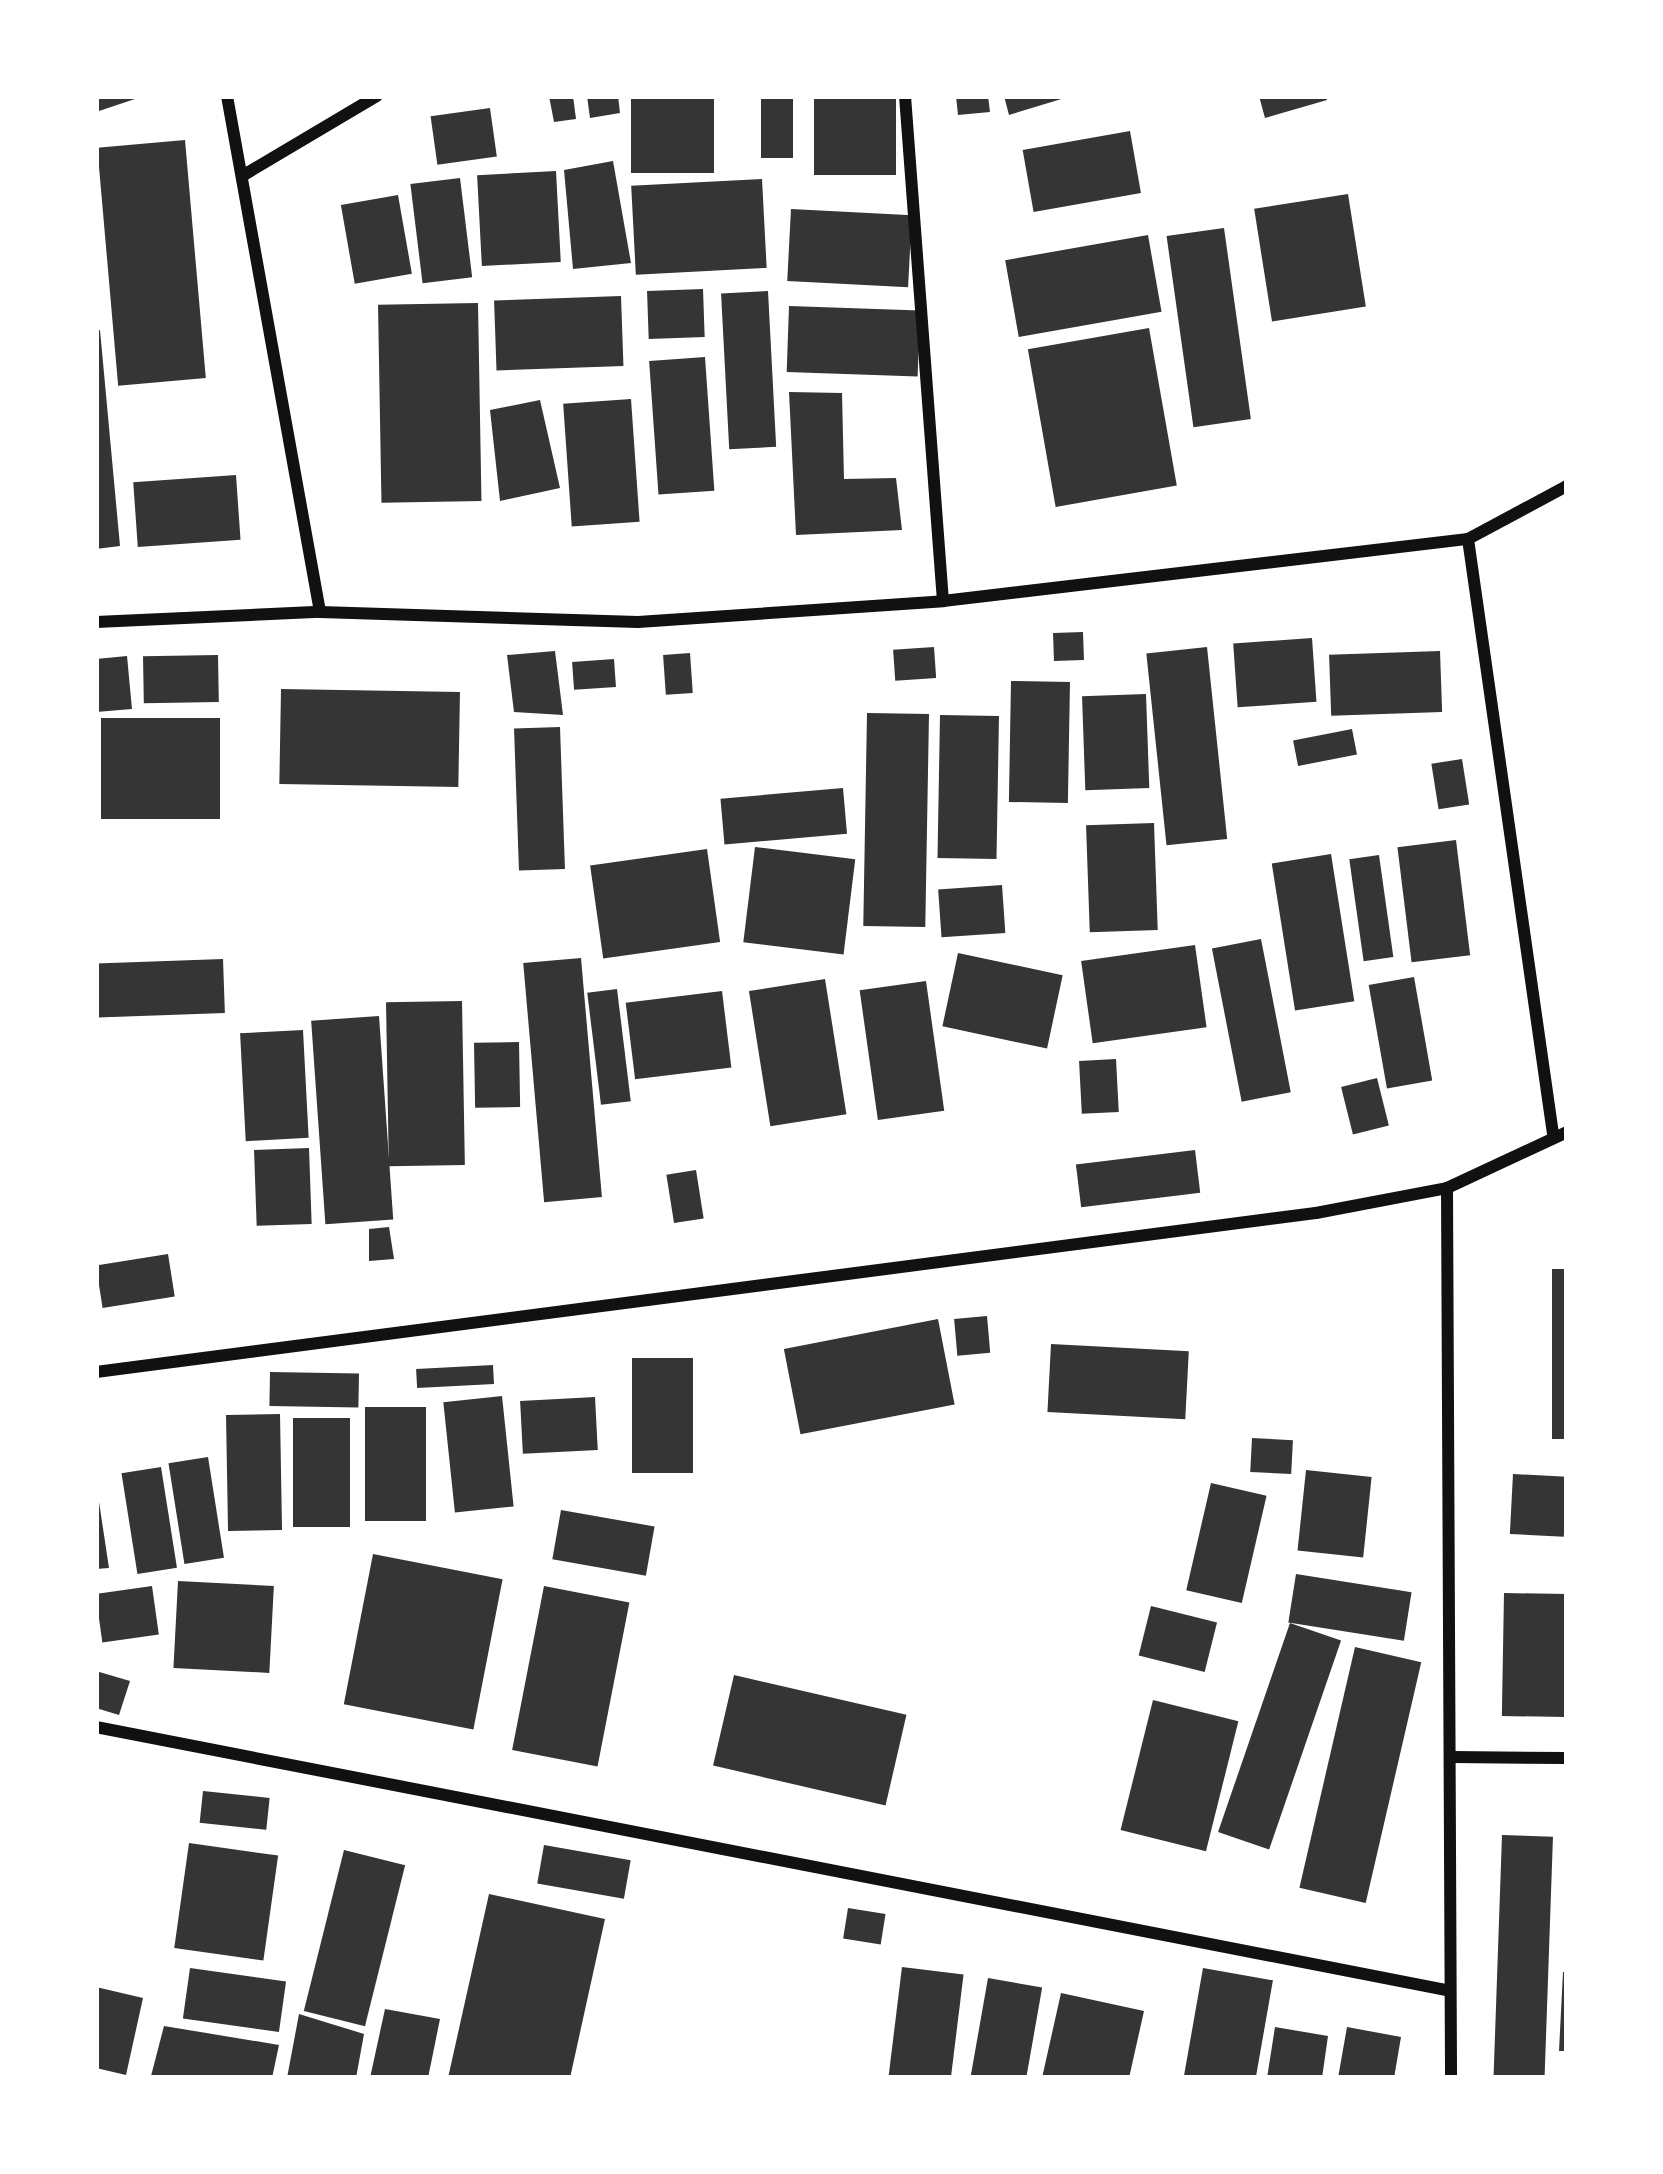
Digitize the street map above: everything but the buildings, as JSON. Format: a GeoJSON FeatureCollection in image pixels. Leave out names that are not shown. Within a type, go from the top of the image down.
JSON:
{"type":"FeatureCollection","features":[{"type":"Feature","properties":{"kind":"street"},"geometry":{"type":"LineString","coordinates":[[227,96],[320,612]]}},
{"type":"Feature","properties":{"kind":"street"},"geometry":{"type":"LineString","coordinates":[[242,176],[377,96]]}},
{"type":"Feature","properties":{"kind":"street"},"geometry":{"type":"LineString","coordinates":[[905,96],[943,601]]}},
{"type":"Feature","properties":{"kind":"street"},"geometry":{"type":"LineString","coordinates":[[96,622],[320,612],[638,622],[943,601],[1468,539],[1567,486]]}},
{"type":"Feature","properties":{"kind":"street"},"geometry":{"type":"LineString","coordinates":[[96,1372],[1292,1216],[1447,1188],[1560,1133],[1468,539]]}},
{"type":"Feature","properties":{"kind":"street"},"geometry":{"type":"LineString","coordinates":[[1447,1188],[1452,1757],[1447,1990],[1451,2078]]}},
{"type":"Feature","properties":{"kind":"street"},"geometry":{"type":"LineString","coordinates":[[96,1727],[1447,1990]]}},
{"type":"Feature","properties":{"kind":"street"},"geometry":{"type":"LineString","coordinates":[[1452,1757],[1567,1758]]}}]}
